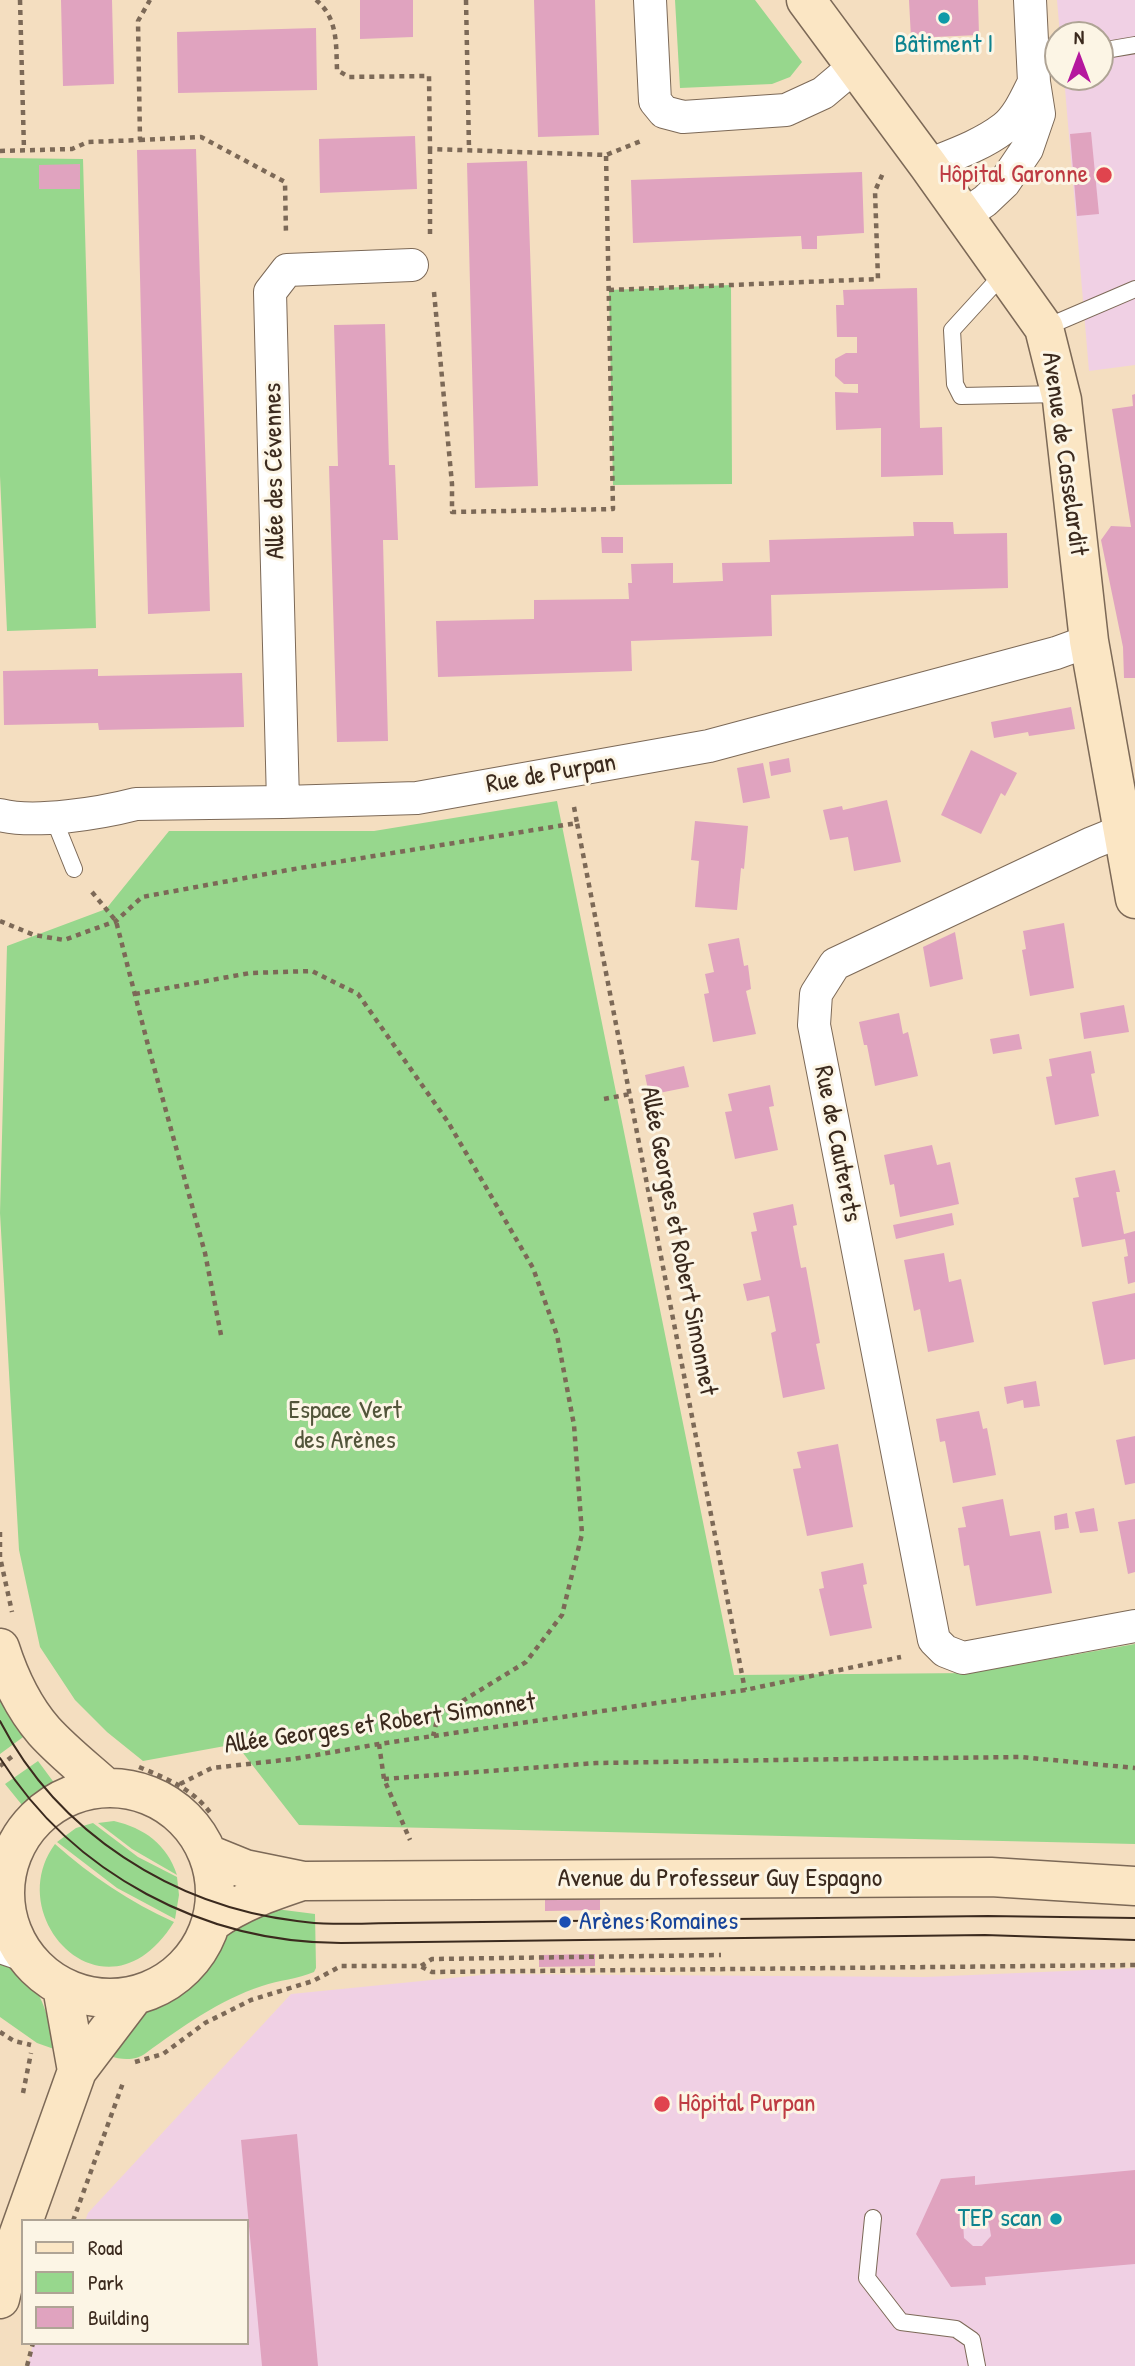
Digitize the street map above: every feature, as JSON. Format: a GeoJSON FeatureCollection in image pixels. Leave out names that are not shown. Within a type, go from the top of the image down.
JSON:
{"type":"FeatureCollection","features":[{"type":"Feature","properties":{"kind":"street"},"geometry":{"type":"LineString","coordinates":[[650,0],[655,101],[664,112],[683,117],[786,110],[823,93],[855,66]]}},
{"type":"Feature","properties":{"kind":"street","name":"Avenue de Casselardit"},"geometry":{"type":"LineString","coordinates":[[806,0],[1044,328],[1061,394],[1089,641],[1135,899]]}},
{"type":"Feature","properties":{"kind":"street"},"geometry":{"type":"LineString","coordinates":[[964,216],[1004,183],[1027,149],[1039,114],[1042,67],[1030,0]]}},
{"type":"Feature","properties":{"kind":"street"},"geometry":{"type":"LineString","coordinates":[[928,165],[1004,128],[1019,111],[1042,67]]}},
{"type":"Feature","properties":{"kind":"street"},"geometry":{"type":"LineString","coordinates":[[286,270],[421,260]]}},
{"type":"Feature","properties":{"kind":"street","name":"Allée des Cévennes"},"geometry":{"type":"LineString","coordinates":[[283,802],[270,292],[286,270]]}},
{"type":"Feature","properties":{"kind":"street","name":"Rue de Purpan"},"geometry":{"type":"LineString","coordinates":[[0,815],[53,817],[113,810],[136,804],[417,797],[709,746],[1056,653],[1089,641]]}},
{"type":"Feature","properties":{"kind":"street","name":"Rue de Cauterets"},"geometry":{"type":"LineString","coordinates":[[934,1640],[814,1025],[816,994],[835,964],[1124,830]]}},
{"type":"Feature","properties":{"kind":"street"},"geometry":{"type":"LineString","coordinates":[[934,1640],[945,1651],[964,1658],[1135,1626]]}},
{"type":"Feature","properties":{"kind":"street"},"geometry":{"type":"LineString","coordinates":[[0,1648],[5,1664],[44,1731],[104,1787]]}},
{"type":"Feature","properties":{"kind":"street"},"geometry":{"type":"LineString","coordinates":[[104,1787],[126,1789],[148,1794],[167,1804],[198,1834],[213,1837],[216,1888],[212,1922],[201,1947],[190,1963],[160,1987],[134,1996],[92,1998],[62,1987],[12,1951],[4,1909],[4,1862],[25,1830],[57,1802],[77,1793],[104,1787]]}},
{"type":"Feature","properties":{"kind":"street","name":"Avenue du Professeur Guy Espagno"},"geometry":{"type":"LineString","coordinates":[[213,1837],[245,1868],[304,1881],[991,1877],[1135,1886]]}},
{"type":"Feature","properties":{"kind":"street","name":"Avenue du Professeur Guy Espagno"},"geometry":{"type":"LineString","coordinates":[[212,1922],[244,1902],[304,1881]]}},
{"type":"Feature","properties":{"kind":"street"},"geometry":{"type":"LineString","coordinates":[[62,1987],[77,2071]]}},
{"type":"Feature","properties":{"kind":"street"},"geometry":{"type":"LineString","coordinates":[[24,2219],[77,2071],[134,1996]]}},
{"type":"Feature","properties":{"kind":"street"},"geometry":{"type":"LineString","coordinates":[[0,2299],[21,2227]]}},
{"type":"Feature","properties":{"kind":"lane"},"geometry":{"type":"LineString","coordinates":[[1114,49],[1135,45]]}},
{"type":"Feature","properties":{"kind":"lane"},"geometry":{"type":"LineString","coordinates":[[1004,273],[952,330],[955,384],[961,396],[1061,394]]}},
{"type":"Feature","properties":{"kind":"lane"},"geometry":{"type":"LineString","coordinates":[[1044,328],[1135,289]]}},
{"type":"Feature","properties":{"kind":"lane"},"geometry":{"type":"LineString","coordinates":[[53,817],[74,869]]}},
{"type":"Feature","properties":{"kind":"lane"},"geometry":{"type":"LineString","coordinates":[[873,2218],[867,2278],[901,2322],[956,2329],[972,2340],[977,2366]]}},
{"type":"Feature","properties":{"kind":"path"},"geometry":{"type":"LineString","coordinates":[[20,0],[24,150]]}},
{"type":"Feature","properties":{"kind":"path"},"geometry":{"type":"LineString","coordinates":[[140,139],[138,22],[150,0]]}},
{"type":"Feature","properties":{"kind":"path"},"geometry":{"type":"LineString","coordinates":[[316,0],[335,28],[337,70],[349,77],[429,76],[430,149],[421,260],[452,484],[452,512],[613,509],[606,155],[430,149]]}},
{"type":"Feature","properties":{"kind":"path"},"geometry":{"type":"LineString","coordinates":[[466,0],[468,149]]}},
{"type":"Feature","properties":{"kind":"path"},"geometry":{"type":"LineString","coordinates":[[0,151],[72,149],[88,142],[201,138],[285,182],[286,270]]}},
{"type":"Feature","properties":{"kind":"path"},"geometry":{"type":"LineString","coordinates":[[609,290],[878,279],[875,191],[888,162]]}},
{"type":"Feature","properties":{"kind":"path","name":"Allée Georges et Robert Simonnet"},"geometry":{"type":"LineString","coordinates":[[0,921],[34,935],[64,940],[116,921],[142,897],[288,870],[577,824],[745,1690],[293,1759],[212,1768],[180,1784]]}},
{"type":"Feature","properties":{"kind":"path"},"geometry":{"type":"LineString","coordinates":[[74,869],[116,921],[205,1253],[221,1335]]}},
{"type":"Feature","properties":{"kind":"path"},"geometry":{"type":"LineString","coordinates":[[135,994],[250,973],[312,971],[358,994],[448,1122],[533,1268],[557,1335],[574,1425],[582,1534],[562,1615],[526,1662],[438,1716],[433,1736]]}},
{"type":"Feature","properties":{"kind":"path"},"geometry":{"type":"LineString","coordinates":[[604,1099],[630,1094]]}},
{"type":"Feature","properties":{"kind":"path"},"geometry":{"type":"LineString","coordinates":[[745,1690],[900,1658],[934,1640]]}},
{"type":"Feature","properties":{"kind":"path"},"geometry":{"type":"LineString","coordinates":[[0,1766],[44,1731]]}},
{"type":"Feature","properties":{"kind":"path"},"geometry":{"type":"LineString","coordinates":[[379,1744],[384,1779],[411,1841]]}},
{"type":"Feature","properties":{"kind":"path"},"geometry":{"type":"LineString","coordinates":[[384,1779],[596,1763],[776,1760],[1021,1757],[1135,1768]]}},
{"type":"Feature","properties":{"kind":"path"},"geometry":{"type":"LineString","coordinates":[[137,1765],[180,1784],[203,1802],[213,1837]]}},
{"type":"Feature","properties":{"kind":"path"},"geometry":{"type":"LineString","coordinates":[[420,1966],[432,1959],[721,1955]]}},
{"type":"Feature","properties":{"kind":"path"},"geometry":{"type":"LineString","coordinates":[[163,2053],[205,2024],[251,2000],[313,1981],[341,1966],[420,1966],[432,1972],[1135,1965]]}},
{"type":"Feature","properties":{"kind":"path"},"geometry":{"type":"LineString","coordinates":[[0,2032],[14,2040]]}},
{"type":"Feature","properties":{"kind":"path"},"geometry":{"type":"LineString","coordinates":[[74,2219],[127,2071]]}},
{"type":"Feature","properties":{"kind":"path"},"geometry":{"type":"LineString","coordinates":[[27,2366],[32,2345]]}},
{"type":"Feature","properties":{"kind":"shaded area","name":"Hôpital Garonne"},"geometry":{"type":"Polygon","coordinates":[[[1057,0],[1135,0],[1135,365],[1089,371],[1065,91],[1114,91],[1114,21],[1059,21],[1057,0]]]}},
{"type":"Feature","properties":{"kind":"shaded area","name":"Hôpital Purpan"},"geometry":{"type":"Polygon","coordinates":[[[1135,1968],[1135,2366],[28,2366],[33,2345],[248,2345],[248,2219],[86,2219],[88,2213],[291,1994],[492,1974],[925,1977],[1135,1968]]]}},
{"type":"Feature","properties":{"kind":"green space"},"geometry":{"type":"Polygon","coordinates":[[[675,0],[755,0],[802,62],[790,77],[772,84],[680,88],[675,0]]]}},
{"type":"Feature","properties":{"kind":"green space"},"geometry":{"type":"Polygon","coordinates":[[[0,158],[83,159],[96,628],[7,631],[0,476],[0,158]]]}},
{"type":"Feature","properties":{"kind":"green space"},"geometry":{"type":"Polygon","coordinates":[[[731,285],[732,484],[613,485],[609,290],[731,285]]]}},
{"type":"Feature","properties":{"kind":"green space","name":"Espace Vert des Arènes"},"geometry":{"type":"Polygon","coordinates":[[[557,801],[734,1675],[970,1673],[1135,1644],[1135,1844],[299,1825],[236,1744],[143,1761],[107,1732],[75,1700],[40,1647],[19,1550],[0,1213],[7,946],[106,909],[169,831],[374,831],[557,801]]]}},
{"type":"Feature","properties":{"kind":"green space"},"geometry":{"type":"Polygon","coordinates":[[[0,1678],[30,1732],[0,1754],[0,1678]]]}},
{"type":"Feature","properties":{"kind":"green space"},"geometry":{"type":"Polygon","coordinates":[[[38,1761],[58,1788],[26,1810],[5,1784],[38,1761]]]}},
{"type":"Feature","properties":{"kind":"green space"},"geometry":{"type":"Polygon","coordinates":[[[114,1821],[135,1828],[153,1839],[167,1854],[177,1875],[132,1849],[98,1823],[114,1821]]]}},
{"type":"Feature","properties":{"kind":"green space"},"geometry":{"type":"Polygon","coordinates":[[[93,1823],[138,1857],[177,1877],[179,1895],[175,1919],[117,1888],[57,1842],[76,1828],[93,1823]]]}},
{"type":"Feature","properties":{"kind":"green space"},"geometry":{"type":"Polygon","coordinates":[[[55,1844],[112,1888],[174,1922],[147,1953],[119,1966],[92,1964],[69,1951],[51,1930],[41,1903],[42,1873],[55,1844]]]}},
{"type":"Feature","properties":{"kind":"green space"},"geometry":{"type":"Polygon","coordinates":[[[268,1908],[315,1914],[314,1972],[262,1986],[231,1999],[201,2015],[138,2057],[124,2059],[110,2056],[142,2011],[184,1983],[230,1929],[268,1908]]]}},
{"type":"Feature","properties":{"kind":"green space"},"geometry":{"type":"Polygon","coordinates":[[[0,1960],[13,1967],[33,1985],[45,2008],[54,2049],[37,2043],[0,2017],[0,1960]]]}},
{"type":"Feature","properties":{"kind":"building"},"geometry":{"type":"Polygon","coordinates":[[[61,0],[112,0],[114,84],[63,86],[61,0]]]}},
{"type":"Feature","properties":{"kind":"building"},"geometry":{"type":"Polygon","coordinates":[[[360,0],[413,0],[413,37],[360,39],[360,0]]]}},
{"type":"Feature","properties":{"kind":"building"},"geometry":{"type":"Polygon","coordinates":[[[534,0],[595,0],[599,135],[538,137],[534,0]]]}},
{"type":"Feature","properties":{"kind":"building","name":"Bâtiment I"},"geometry":{"type":"Polygon","coordinates":[[[909,0],[978,0],[979,35],[911,38],[909,0]]]}},
{"type":"Feature","properties":{"kind":"building"},"geometry":{"type":"Polygon","coordinates":[[[316,28],[317,90],[178,93],[177,32],[316,28]]]}},
{"type":"Feature","properties":{"kind":"building"},"geometry":{"type":"Polygon","coordinates":[[[1091,132],[1099,214],[1077,216],[1070,134],[1091,132]]]}},
{"type":"Feature","properties":{"kind":"building"},"geometry":{"type":"Polygon","coordinates":[[[415,136],[417,189],[320,193],[319,139],[415,136]]]}},
{"type":"Feature","properties":{"kind":"building"},"geometry":{"type":"Polygon","coordinates":[[[196,149],[210,611],[148,614],[137,150],[196,149]]]}},
{"type":"Feature","properties":{"kind":"building"},"geometry":{"type":"Polygon","coordinates":[[[527,161],[538,486],[475,488],[467,163],[527,161]]]}},
{"type":"Feature","properties":{"kind":"building"},"geometry":{"type":"Polygon","coordinates":[[[80,164],[80,189],[39,189],[39,165],[80,164]]]}},
{"type":"Feature","properties":{"kind":"building"},"geometry":{"type":"Polygon","coordinates":[[[862,172],[864,233],[817,236],[817,249],[802,249],[801,236],[633,243],[631,180],[862,172]]]}},
{"type":"Feature","properties":{"kind":"building"},"geometry":{"type":"Polygon","coordinates":[[[917,288],[920,428],[942,427],[943,475],[881,477],[881,428],[836,430],[835,392],[858,393],[858,384],[844,384],[835,376],[835,359],[846,353],[857,353],[857,337],[837,337],[836,305],[844,305],[843,290],[917,288]]]}},
{"type":"Feature","properties":{"kind":"building"},"geometry":{"type":"Polygon","coordinates":[[[385,324],[389,465],[395,465],[398,540],[383,540],[388,741],[337,742],[329,466],[338,466],[334,325],[385,324]]]}},
{"type":"Feature","properties":{"kind":"building"},"geometry":{"type":"Polygon","coordinates":[[[1135,394],[1135,678],[1124,678],[1123,647],[1101,540],[1111,526],[1131,527],[1112,409],[1133,406],[1132,395],[1135,394]]]}},
{"type":"Feature","properties":{"kind":"building"},"geometry":{"type":"Polygon","coordinates":[[[913,522],[953,522],[954,534],[1007,533],[1008,588],[771,595],[772,636],[631,641],[632,671],[438,677],[436,621],[534,619],[534,600],[629,599],[631,564],[673,563],[673,583],[723,581],[722,563],[770,562],[769,540],[914,536],[913,522]]]}},
{"type":"Feature","properties":{"kind":"building"},"geometry":{"type":"Polygon","coordinates":[[[601,537],[623,537],[623,553],[602,553],[601,537]]]}},
{"type":"Feature","properties":{"kind":"building"},"geometry":{"type":"Polygon","coordinates":[[[98,669],[98,676],[242,673],[244,727],[99,730],[98,723],[4,725],[3,671],[98,669]]]}},
{"type":"Feature","properties":{"kind":"building"},"geometry":{"type":"Polygon","coordinates":[[[1071,707],[1075,729],[1029,736],[1028,732],[994,738],[991,722],[1071,707]]]}},
{"type":"Feature","properties":{"kind":"building"},"geometry":{"type":"Polygon","coordinates":[[[971,750],[1017,773],[1005,796],[1001,793],[981,834],[941,815],[971,750]]]}},
{"type":"Feature","properties":{"kind":"building"},"geometry":{"type":"Polygon","coordinates":[[[789,758],[791,772],[771,776],[769,762],[789,758]]]}},
{"type":"Feature","properties":{"kind":"building"},"geometry":{"type":"Polygon","coordinates":[[[763,763],[770,798],[743,803],[737,768],[763,763]]]}},
{"type":"Feature","properties":{"kind":"building"},"geometry":{"type":"Polygon","coordinates":[[[887,800],[901,862],[854,871],[848,837],[830,840],[823,810],[842,806],[843,810],[887,800]]]}},
{"type":"Feature","properties":{"kind":"building"},"geometry":{"type":"Polygon","coordinates":[[[695,821],[748,826],[737,910],[695,907],[699,861],[691,860],[695,821]]]}},
{"type":"Feature","properties":{"kind":"building"},"geometry":{"type":"Polygon","coordinates":[[[1064,923],[1074,988],[1030,996],[1022,950],[1026,949],[1023,931],[1064,923]]]}},
{"type":"Feature","properties":{"kind":"building"},"geometry":{"type":"Polygon","coordinates":[[[955,932],[963,979],[930,987],[923,947],[955,932]]]}},
{"type":"Feature","properties":{"kind":"building"},"geometry":{"type":"Polygon","coordinates":[[[739,938],[744,966],[748,965],[751,989],[746,991],[756,1034],[713,1042],[704,994],[709,993],[705,974],[714,972],[708,944],[739,938]]]}},
{"type":"Feature","properties":{"kind":"building"},"geometry":{"type":"Polygon","coordinates":[[[1124,1005],[1129,1032],[1084,1039],[1080,1013],[1124,1005]]]}},
{"type":"Feature","properties":{"kind":"building"},"geometry":{"type":"Polygon","coordinates":[[[899,1013],[903,1034],[908,1032],[918,1076],[875,1086],[867,1045],[864,1045],[859,1022],[899,1013]]]}},
{"type":"Feature","properties":{"kind":"building"},"geometry":{"type":"Polygon","coordinates":[[[1019,1034],[1022,1049],[993,1054],[990,1039],[1019,1034]]]}},
{"type":"Feature","properties":{"kind":"building"},"geometry":{"type":"Polygon","coordinates":[[[1091,1051],[1095,1073],[1091,1074],[1099,1116],[1055,1125],[1046,1077],[1052,1076],[1049,1059],[1091,1051]]]}},
{"type":"Feature","properties":{"kind":"building"},"geometry":{"type":"Polygon","coordinates":[[[684,1066],[689,1087],[649,1095],[645,1075],[684,1066]]]}},
{"type":"Feature","properties":{"kind":"building"},"geometry":{"type":"Polygon","coordinates":[[[770,1085],[774,1106],[769,1107],[778,1150],[735,1159],[725,1112],[732,1111],[728,1094],[770,1085]]]}},
{"type":"Feature","properties":{"kind":"building"},"geometry":{"type":"Polygon","coordinates":[[[932,1145],[937,1165],[950,1162],[959,1204],[900,1217],[894,1184],[890,1185],[884,1155],[932,1145]]]}},
{"type":"Feature","properties":{"kind":"building"},"geometry":{"type":"Polygon","coordinates":[[[1115,1170],[1124,1234],[1135,1231],[1135,1282],[1128,1284],[1124,1257],[1128,1256],[1125,1239],[1082,1247],[1073,1198],[1079,1197],[1075,1178],[1115,1170]]]}},
{"type":"Feature","properties":{"kind":"building"},"geometry":{"type":"Polygon","coordinates":[[[793,1204],[797,1225],[793,1226],[801,1268],[806,1267],[820,1343],[816,1344],[825,1389],[783,1398],[771,1333],[776,1331],[769,1296],[747,1301],[743,1284],[761,1280],[751,1232],[757,1231],[753,1213],[793,1204]]]}},
{"type":"Feature","properties":{"kind":"building"},"geometry":{"type":"Polygon","coordinates":[[[952,1213],[954,1225],[896,1239],[893,1225],[952,1213]]]}},
{"type":"Feature","properties":{"kind":"building"},"geometry":{"type":"Polygon","coordinates":[[[944,1253],[949,1282],[961,1279],[974,1342],[928,1352],[920,1309],[914,1311],[904,1260],[944,1253]]]}},
{"type":"Feature","properties":{"kind":"building"},"geometry":{"type":"Polygon","coordinates":[[[1135,1293],[1135,1359],[1104,1365],[1092,1302],[1135,1293]]]}},
{"type":"Feature","properties":{"kind":"building"},"geometry":{"type":"Polygon","coordinates":[[[1036,1381],[1040,1406],[1024,1408],[1023,1400],[1007,1404],[1004,1387],[1036,1381]]]}},
{"type":"Feature","properties":{"kind":"building"},"geometry":{"type":"Polygon","coordinates":[[[979,1411],[983,1429],[987,1428],[996,1475],[953,1483],[945,1441],[940,1442],[936,1419],[979,1411]]]}},
{"type":"Feature","properties":{"kind":"building"},"geometry":{"type":"Polygon","coordinates":[[[1135,1436],[1135,1483],[1125,1485],[1116,1440],[1135,1436]]]}},
{"type":"Feature","properties":{"kind":"building"},"geometry":{"type":"Polygon","coordinates":[[[838,1444],[853,1527],[807,1536],[793,1469],[801,1468],[797,1452],[838,1444]]]}},
{"type":"Feature","properties":{"kind":"building"},"geometry":{"type":"Polygon","coordinates":[[[1003,1499],[1010,1536],[1040,1531],[1052,1593],[976,1606],[969,1565],[964,1566],[958,1528],[966,1527],[962,1507],[1003,1499]]]}},
{"type":"Feature","properties":{"kind":"building"},"geometry":{"type":"Polygon","coordinates":[[[1094,1508],[1098,1531],[1080,1533],[1075,1512],[1094,1508]]]}},
{"type":"Feature","properties":{"kind":"building"},"geometry":{"type":"Polygon","coordinates":[[[1067,1513],[1069,1528],[1055,1530],[1054,1516],[1067,1513]]]}},
{"type":"Feature","properties":{"kind":"building"},"geometry":{"type":"Polygon","coordinates":[[[1135,1519],[1135,1572],[1128,1574],[1118,1522],[1135,1519]]]}},
{"type":"Feature","properties":{"kind":"building"},"geometry":{"type":"Polygon","coordinates":[[[863,1563],[867,1584],[863,1585],[872,1628],[830,1636],[819,1589],[824,1588],[821,1572],[863,1563]]]}},
{"type":"Feature","properties":{"kind":"building"},"geometry":{"type":"Polygon","coordinates":[[[600,1898],[600,1910],[545,1911],[545,1899],[600,1898]]]}},
{"type":"Feature","properties":{"kind":"building"},"geometry":{"type":"Polygon","coordinates":[[[595,1954],[595,1966],[539,1967],[539,1955],[595,1954]]]}},
{"type":"Feature","properties":{"kind":"building"},"geometry":{"type":"Polygon","coordinates":[[[297,2134],[318,2366],[262,2366],[241,2140],[297,2134]]]}},
{"type":"Feature","properties":{"kind":"building"},"geometry":{"type":"Polygon","coordinates":[[[1135,2170],[1135,2264],[985,2277],[986,2285],[951,2287],[916,2234],[941,2179],[975,2176],[975,2185],[1135,2170]],[[983,2215],[968,2219],[963,2223],[964,2238],[973,2246],[982,2246],[991,2236],[989,2223],[983,2215]]]}},
{"type":"Feature","properties":{"kind":"tram line"},"geometry":{"type":"LineString","coordinates":[[0,1721],[24,1761],[53,1797],[87,1830],[124,1857],[164,1881],[206,1899],[251,1913],[297,1921],[347,1924],[988,1916],[1135,1918]]}},
{"type":"Feature","properties":{"kind":"tram line"},"geometry":{"type":"LineString","coordinates":[[0,1758],[30,1799],[65,1836],[104,1868],[146,1894],[192,1915],[240,1930],[290,1940],[341,1943],[985,1935],[1135,1940]]}},
{"type":"Feature","properties":{"kind":"place","name":"Bâtiment I"},"geometry":{"type":"Point","coordinates":[944,18]}},
{"type":"Feature","properties":{"kind":"place","name":"Hôpital Garonne"},"geometry":{"type":"Point","coordinates":[1104,175]}},
{"type":"Feature","properties":{"kind":"place","name":"Arènes Romaines"},"geometry":{"type":"Point","coordinates":[565,1922]}},
{"type":"Feature","properties":{"kind":"place","name":"Hôpital Purpan"},"geometry":{"type":"Point","coordinates":[662,2104]}},
{"type":"Feature","properties":{"kind":"place","name":"TEP scan"},"geometry":{"type":"Point","coordinates":[1056,2219]}}]}
